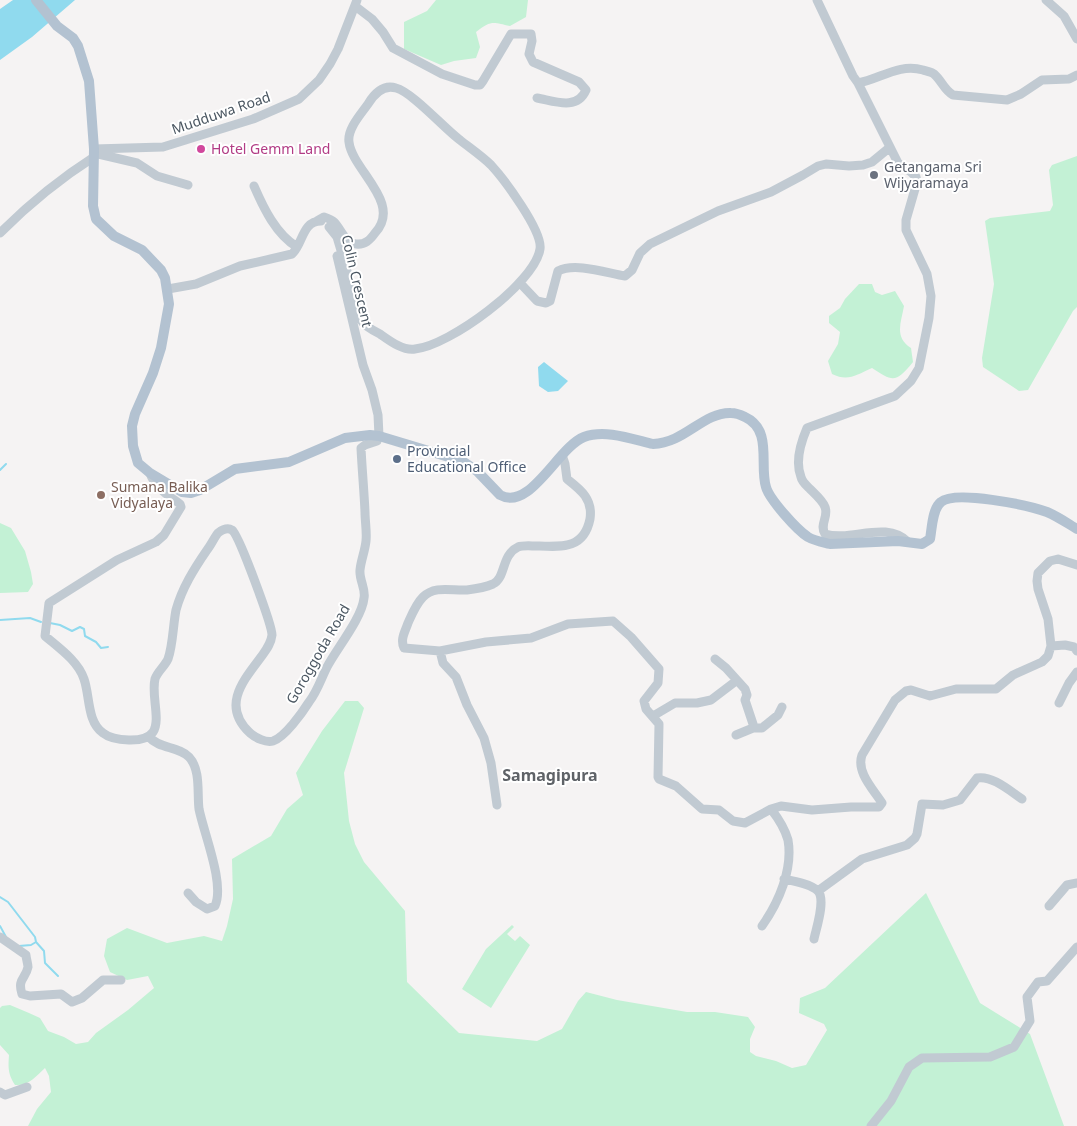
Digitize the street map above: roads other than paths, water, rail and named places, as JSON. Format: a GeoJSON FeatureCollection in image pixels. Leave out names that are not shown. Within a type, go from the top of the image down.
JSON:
{"type":"FeatureCollection","features":[{"type":"Feature","properties":{"kind":"main road"},"geometry":{"type":"LineString","coordinates":[[36,0],[58,26],[73,38],[78,46],[89,81],[94,153],[93,206],[96,219],[114,236],[142,250],[161,270],[165,278],[168,289],[168,304],[161,348],[153,373],[134,414],[132,426],[133,446],[138,463],[150,473],[182,492],[200,490],[236,469],[289,462],[345,438],[378,436],[462,460],[477,471],[500,495],[516,498],[528,492],[569,446],[587,436],[603,434],[660,444],[679,438],[712,417],[722,414],[738,414],[750,420],[761,433],[764,482],[770,497],[808,537],[819,542],[830,544],[898,541],[922,544],[930,539],[937,507],[941,502],[953,497],[993,500],[1029,507],[1052,514],[1077,529]]}},
{"type":"Feature","properties":{"kind":"street"},"geometry":{"type":"LineString","coordinates":[[817,0],[889,148],[898,164],[916,177],[917,182],[906,220],[906,230],[927,274],[930,296],[929,318],[919,368],[911,380],[895,396],[807,428],[801,442],[798,470],[801,479],[825,506],[824,534],[834,537],[888,532],[904,538],[909,543]]}},
{"type":"Feature","properties":{"kind":"street"},"geometry":{"type":"LineString","coordinates":[[1046,0],[1064,16],[1077,38]]}},
{"type":"Feature","properties":{"kind":"street"},"geometry":{"type":"LineString","coordinates":[[356,3],[383,32],[393,48],[442,74],[475,85],[480,85],[483,81],[511,34],[531,34],[532,41],[529,54],[533,62],[579,82],[586,90],[583,97],[569,104],[537,98]]}},
{"type":"Feature","properties":{"kind":"street","name":"Mudduwa Road"},"geometry":{"type":"LineString","coordinates":[[94,153],[163,147],[253,119],[299,99],[319,80],[330,64],[356,3]]}},
{"type":"Feature","properties":{"kind":"street"},"geometry":{"type":"LineString","coordinates":[[858,83],[866,82],[895,70],[905,68],[920,69],[934,74],[947,91],[953,95],[1007,100],[1021,94],[1042,80],[1069,79],[1077,75]]}},
{"type":"Feature","properties":{"kind":"street"},"geometry":{"type":"LineString","coordinates":[[168,289],[196,284],[240,266],[292,254],[306,228],[324,217],[334,221],[348,241],[355,244],[368,242],[380,228],[383,218],[381,202],[375,188],[352,153],[348,140],[352,128],[372,97],[379,90],[388,87],[397,88],[407,94],[490,164],[509,187],[537,231],[540,249],[536,259],[520,283],[482,317],[441,341],[426,347],[406,349],[384,338],[361,322],[337,237],[330,226]]}},
{"type":"Feature","properties":{"kind":"street"},"geometry":{"type":"LineString","coordinates":[[520,283],[537,301],[546,304],[550,301],[558,271],[564,268],[585,268],[625,276],[632,270],[640,253],[659,240],[718,211],[771,192],[818,166],[826,164],[849,166],[872,162],[889,148]]}},
{"type":"Feature","properties":{"kind":"street"},"geometry":{"type":"LineString","coordinates":[[0,233],[41,194],[94,153],[137,163],[157,176],[188,185]]}},
{"type":"Feature","properties":{"kind":"street"},"geometry":{"type":"LineString","coordinates":[[254,186],[274,225],[288,241],[297,247]]}},
{"type":"Feature","properties":{"kind":"street","name":"Colin Crescent"},"geometry":{"type":"LineString","coordinates":[[317,221],[322,221],[330,226],[363,365],[378,414],[378,436]]}},
{"type":"Feature","properties":{"kind":"street","name":"Goroggoda Road"},"geometry":{"type":"LineString","coordinates":[[149,737],[155,730],[156,723],[155,678],[168,658],[182,592],[193,570],[220,532],[227,529],[232,530],[237,537],[272,632],[269,646],[241,684],[235,702],[236,712],[242,724],[252,734],[260,739],[274,741],[287,731],[311,700],[364,602],[365,594],[360,578],[360,570],[367,540],[361,448],[377,441],[378,436]]}},
{"type":"Feature","properties":{"kind":"street"},"geometry":{"type":"LineString","coordinates":[[562,455],[567,479],[584,493],[588,499],[591,512],[588,528],[582,538],[574,544],[553,547],[518,547],[509,554],[505,560],[500,578],[494,583],[467,590],[435,589],[424,596],[414,611],[402,638],[404,648],[440,651],[486,642],[531,638],[568,624],[613,621],[631,637],[659,669],[658,684],[644,701],[646,709],[660,724],[659,779],[676,786],[702,809],[719,810],[733,821],[745,823],[771,809],[782,806],[812,810],[880,807],[882,803],[863,774],[859,762],[878,727],[896,700],[906,690],[930,696],[956,690],[996,689],[1013,675],[1042,662],[1048,656],[1051,646],[1048,619],[1038,589],[1038,573],[1050,561],[1058,559],[1077,565]]}},
{"type":"Feature","properties":{"kind":"street"},"geometry":{"type":"LineString","coordinates":[[150,473],[152,480],[161,491],[180,504],[181,507],[164,535],[156,542],[117,560],[49,603],[45,636],[68,655],[84,677],[93,720],[100,732],[117,739],[141,740],[149,737],[153,743],[181,752],[189,757],[196,770],[200,810],[210,845],[218,890],[217,901],[215,906],[207,909],[196,902],[188,893]]}},
{"type":"Feature","properties":{"kind":"street"},"geometry":{"type":"LineString","coordinates":[[1051,646],[1074,646],[1077,652]]}},
{"type":"Feature","properties":{"kind":"street"},"geometry":{"type":"LineString","coordinates":[[440,651],[443,663],[456,677],[467,705],[484,738],[491,763],[497,805]]}},
{"type":"Feature","properties":{"kind":"street"},"geometry":{"type":"LineString","coordinates":[[715,659],[726,668],[744,689],[753,728]]}},
{"type":"Feature","properties":{"kind":"street"},"geometry":{"type":"LineString","coordinates":[[1059,703],[1077,672]]}},
{"type":"Feature","properties":{"kind":"street"},"geometry":{"type":"LineString","coordinates":[[653,716],[674,703],[697,703],[711,700],[736,681]]}},
{"type":"Feature","properties":{"kind":"street"},"geometry":{"type":"LineString","coordinates":[[736,735],[753,728],[762,728],[778,715],[782,707]]}},
{"type":"Feature","properties":{"kind":"street"},"geometry":{"type":"LineString","coordinates":[[818,891],[862,859],[907,845],[917,834],[922,804],[943,806],[960,800],[977,778],[982,777],[1004,786],[1022,799]]}},
{"type":"Feature","properties":{"kind":"street"},"geometry":{"type":"LineString","coordinates":[[762,926],[774,908],[788,864],[787,838],[778,818],[771,809]]}},
{"type":"Feature","properties":{"kind":"street"},"geometry":{"type":"LineString","coordinates":[[784,879],[800,882],[818,891],[821,907],[814,939]]}},
{"type":"Feature","properties":{"kind":"street"},"geometry":{"type":"LineString","coordinates":[[1049,906],[1068,885],[1077,884]]}},
{"type":"Feature","properties":{"kind":"street"},"geometry":{"type":"LineString","coordinates":[[0,937],[26,955],[28,967],[22,977],[20,988],[22,994],[30,996],[61,994],[72,1002],[82,998],[103,980],[121,980]]}},
{"type":"Feature","properties":{"kind":"street"},"geometry":{"type":"LineString","coordinates":[[871,1126],[891,1101],[909,1067],[922,1058],[990,1057],[1014,1047],[1030,1021],[1027,997],[1038,982],[1047,981],[1077,947]]}},
{"type":"Feature","properties":{"kind":"street"},"geometry":{"type":"LineString","coordinates":[[0,1092],[6,1095],[27,1087]]}},
{"type":"Feature","properties":{"kind":"water"},"geometry":{"type":"Polygon","coordinates":[[[13,0],[75,0],[32,37],[0,60],[0,9],[13,0]]]}},
{"type":"Feature","properties":{"kind":"water"},"geometry":{"type":"Polygon","coordinates":[[[544,362],[568,381],[558,391],[548,392],[539,386],[538,367],[544,362]]]}},
{"type":"Feature","properties":{"kind":"waterway"},"geometry":{"type":"LineString","coordinates":[[0,470],[6,464]]}},
{"type":"Feature","properties":{"kind":"waterway"},"geometry":{"type":"LineString","coordinates":[[0,620],[30,618],[41,622]]}},
{"type":"Feature","properties":{"kind":"waterway"},"geometry":{"type":"LineString","coordinates":[[50,623],[60,625],[72,631],[80,627],[84,629],[85,636],[96,642],[101,648],[108,647]]}},
{"type":"Feature","properties":{"kind":"waterway"},"geometry":{"type":"LineString","coordinates":[[0,897],[8,902],[35,937],[36,942]]}},
{"type":"Feature","properties":{"kind":"waterway"},"geometry":{"type":"LineString","coordinates":[[0,926],[6,937]]}},
{"type":"Feature","properties":{"kind":"waterway"},"geometry":{"type":"LineString","coordinates":[[19,946],[31,945],[36,942],[44,951],[45,963],[58,976]]}},
{"type":"Feature","properties":{"kind":"place","name":"Hotel Gemm Land"},"geometry":{"type":"Point","coordinates":[201,149]}},
{"type":"Feature","properties":{"kind":"place","name":"Getangama Sri Wijyaramaya"},"geometry":{"type":"Point","coordinates":[874,175]}},
{"type":"Feature","properties":{"kind":"place","name":"Provincial Educational Office"},"geometry":{"type":"Point","coordinates":[397,459]}},
{"type":"Feature","properties":{"kind":"place","name":"Sumana Balika Vidyalaya"},"geometry":{"type":"Point","coordinates":[101,495]}},
{"type":"Feature","properties":{"kind":"district","name":"Samagipura"},"geometry":{"type":"Point","coordinates":[550,775]}}]}
